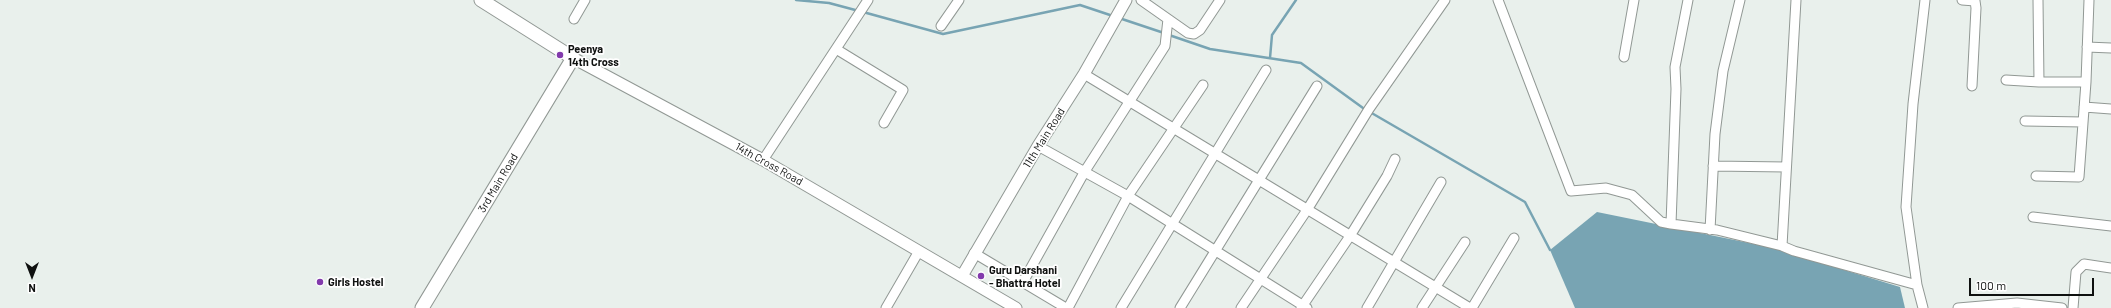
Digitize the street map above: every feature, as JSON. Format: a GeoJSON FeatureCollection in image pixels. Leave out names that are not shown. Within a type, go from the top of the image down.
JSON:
{"type":"FeatureCollection","features":[{"type":"Feature","properties":{"kind":"main road"},"geometry":{"type":"LineString","coordinates":[[481,0],[573,58]]}},
{"type":"Feature","properties":{"kind":"main road","name":"3rd Main Road"},"geometry":{"type":"LineString","coordinates":[[422,308],[573,58]]}},
{"type":"Feature","properties":{"kind":"street"},"geometry":{"type":"LineString","coordinates":[[574,19],[585,0]]}},
{"type":"Feature","properties":{"kind":"street"},"geometry":{"type":"LineString","coordinates":[[941,26],[959,0]]}},
{"type":"Feature","properties":{"kind":"street","name":"11th Main Road"},"geometry":{"type":"LineString","coordinates":[[962,276],[974,253],[1038,146],[1084,74],[1126,0]]}},
{"type":"Feature","properties":{"kind":"street"},"geometry":{"type":"LineString","coordinates":[[1141,0],[1188,32],[1194,34],[1200,30],[1220,0]]}},
{"type":"Feature","properties":{"kind":"street"},"geometry":{"type":"LineString","coordinates":[[1241,308],[1307,210],[1369,109],[1445,0]]}},
{"type":"Feature","properties":{"kind":"street"},"geometry":{"type":"LineString","coordinates":[[1498,0],[1571,191],[1606,188],[1632,196],[1661,222],[1710,230],[1782,246],[1794,251],[1917,286]]}},
{"type":"Feature","properties":{"kind":"street"},"geometry":{"type":"LineString","coordinates":[[1624,57],[1634,0]]}},
{"type":"Feature","properties":{"kind":"street"},"geometry":{"type":"LineString","coordinates":[[1671,224],[1676,89],[1675,67],[1688,0]]}},
{"type":"Feature","properties":{"kind":"street"},"geometry":{"type":"LineString","coordinates":[[1710,230],[1715,134],[1723,71],[1740,0]]}},
{"type":"Feature","properties":{"kind":"street"},"geometry":{"type":"LineString","coordinates":[[1782,246],[1796,0]]}},
{"type":"Feature","properties":{"kind":"street"},"geometry":{"type":"LineString","coordinates":[[1923,308],[1917,286],[1906,207],[1914,104],[1925,0]]}},
{"type":"Feature","properties":{"kind":"street"},"geometry":{"type":"LineString","coordinates":[[1962,0],[1975,1],[1976,8],[1972,86]]}},
{"type":"Feature","properties":{"kind":"street"},"geometry":{"type":"LineString","coordinates":[[2038,0],[2038,82]]}},
{"type":"Feature","properties":{"kind":"street"},"geometry":{"type":"LineString","coordinates":[[2036,176],[2079,177],[2086,82],[2089,0]]}},
{"type":"Feature","properties":{"kind":"street"},"geometry":{"type":"LineString","coordinates":[[763,160],[868,1]]}},
{"type":"Feature","properties":{"kind":"street"},"geometry":{"type":"LineString","coordinates":[[1023,282],[1086,171],[1166,46],[1168,19]]}},
{"type":"Feature","properties":{"kind":"street"},"geometry":{"type":"LineString","coordinates":[[2087,48],[2111,48]]}},
{"type":"Feature","properties":{"kind":"street"},"geometry":{"type":"LineString","coordinates":[[836,49],[903,90],[884,123]]}},
{"type":"Feature","properties":{"kind":"street","name":"14th Cross Road"},"geometry":{"type":"LineString","coordinates":[[573,58],[763,160],[1016,308]]}},
{"type":"Feature","properties":{"kind":"street"},"geometry":{"type":"LineString","coordinates":[[1121,308],[1266,70]]}},
{"type":"Feature","properties":{"kind":"street"},"geometry":{"type":"LineString","coordinates":[[1084,74],[1471,308],[1514,238]]}},
{"type":"Feature","properties":{"kind":"street"},"geometry":{"type":"LineString","coordinates":[[2006,80],[2086,82]]}},
{"type":"Feature","properties":{"kind":"street"},"geometry":{"type":"LineString","coordinates":[[974,253],[1067,308],[1128,196],[1203,85]]}},
{"type":"Feature","properties":{"kind":"street"},"geometry":{"type":"LineString","coordinates":[[1180,308],[1317,86]]}},
{"type":"Feature","properties":{"kind":"street"},"geometry":{"type":"LineString","coordinates":[[2084,107],[2111,109]]}},
{"type":"Feature","properties":{"kind":"street"},"geometry":{"type":"LineString","coordinates":[[2026,120],[2083,122]]}},
{"type":"Feature","properties":{"kind":"street"},"geometry":{"type":"LineString","coordinates":[[1038,146],[1086,171],[1173,223],[1304,307],[1388,176],[1396,159]]}},
{"type":"Feature","properties":{"kind":"street"},"geometry":{"type":"LineString","coordinates":[[1713,166],[1786,167]]}},
{"type":"Feature","properties":{"kind":"street"},"geometry":{"type":"LineString","coordinates":[[1366,308],[1441,182]]}},
{"type":"Feature","properties":{"kind":"street"},"geometry":{"type":"LineString","coordinates":[[2033,217],[2111,226]]}},
{"type":"Feature","properties":{"kind":"street"},"geometry":{"type":"LineString","coordinates":[[1422,308],[1465,242]]}},
{"type":"Feature","properties":{"kind":"street"},"geometry":{"type":"LineString","coordinates":[[886,308],[920,251]]}},
{"type":"Feature","properties":{"kind":"street"},"geometry":{"type":"LineString","coordinates":[[2074,308],[2076,272],[2084,264],[2111,268]]}},
{"type":"Feature","properties":{"kind":"street"},"geometry":{"type":"LineString","coordinates":[[1958,308],[2016,303],[2062,308]]}},
{"type":"Feature","properties":{"kind":"water"},"geometry":{"type":"Polygon","coordinates":[[[1597,212],[1769,247],[1900,287],[1905,308],[1575,308],[1550,250],[1597,212]]]}},
{"type":"Feature","properties":{"kind":"waterway"},"geometry":{"type":"LineString","coordinates":[[796,0],[829,3],[859,11]]}},
{"type":"Feature","properties":{"kind":"waterway"},"geometry":{"type":"LineString","coordinates":[[1270,58],[1272,35],[1296,0]]}},
{"type":"Feature","properties":{"kind":"waterway"},"geometry":{"type":"LineString","coordinates":[[863,12],[943,34],[1080,5],[1113,16]]}},
{"type":"Feature","properties":{"kind":"waterway"},"geometry":{"type":"LineString","coordinates":[[1119,18],[1164,33]]}},
{"type":"Feature","properties":{"kind":"waterway"},"geometry":{"type":"LineString","coordinates":[[1169,35],[1210,49],[1301,63],[1363,108],[1525,202],[1550,250]]}},
{"type":"Feature","properties":{"kind":"place","name":"Peenya 14th Cross"},"geometry":{"type":"Point","coordinates":[560,55]}},
{"type":"Feature","properties":{"kind":"place","name":"Guru Darshani - Bhattra Hotel"},"geometry":{"type":"Point","coordinates":[981,276]}},
{"type":"Feature","properties":{"kind":"place","name":"Girls Hostel"},"geometry":{"type":"Point","coordinates":[320,282]}}]}
